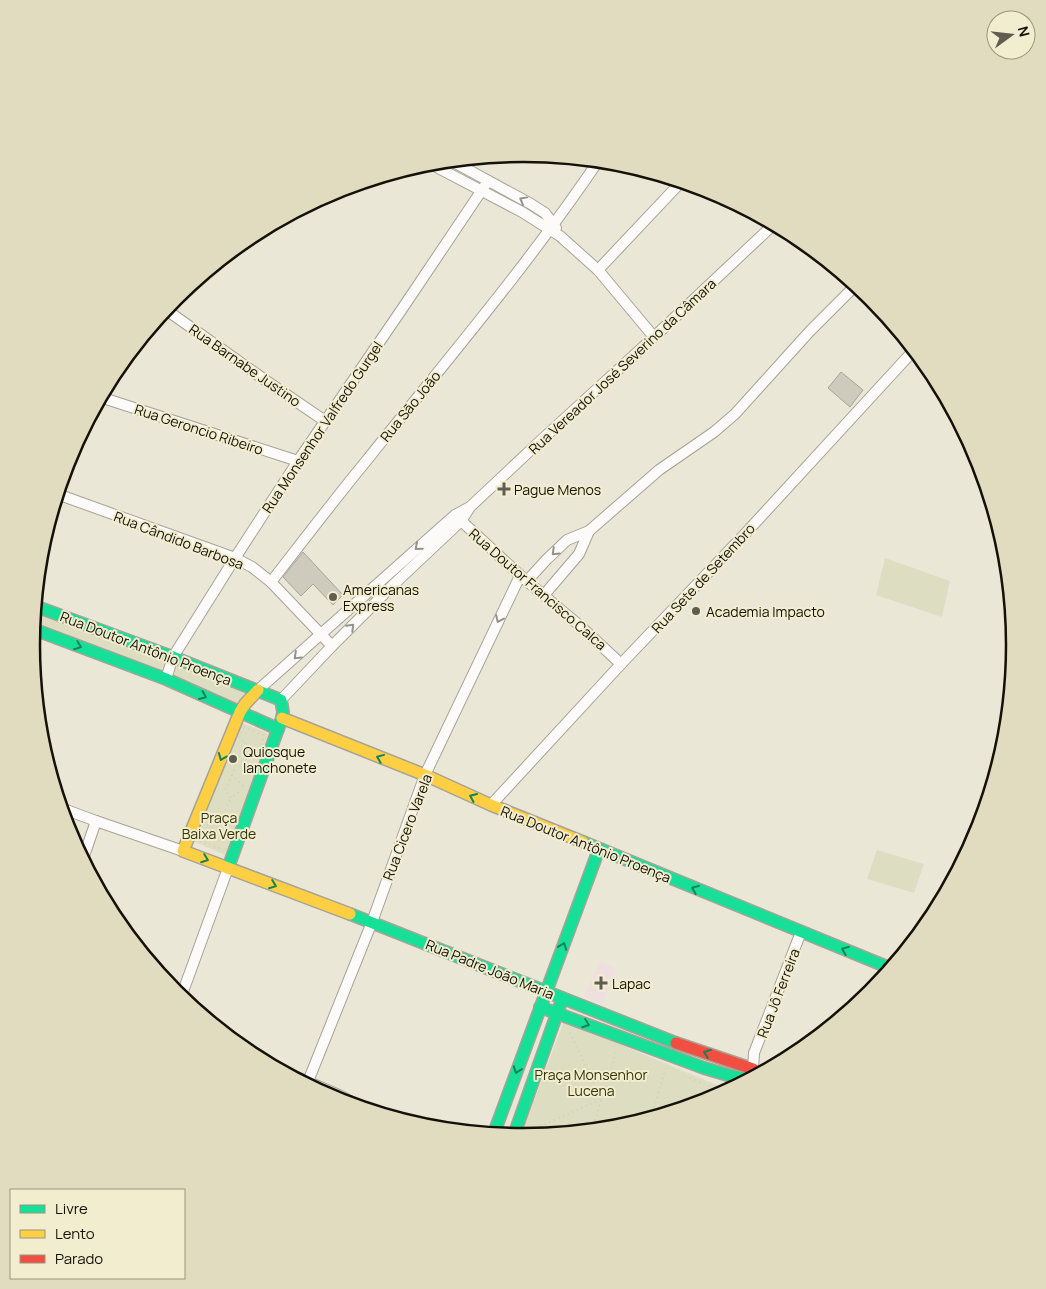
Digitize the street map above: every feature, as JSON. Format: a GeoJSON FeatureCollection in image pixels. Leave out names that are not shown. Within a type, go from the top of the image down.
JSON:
{"type":"FeatureCollection","features":[{"type":"Feature","properties":{"kind":"main road","name":"Rua Doutor Antônio Proença"},"geometry":{"type":"LineString","coordinates":[[41,608],[258,690]]}},
{"type":"Feature","properties":{"kind":"main road","name":"Rua Doutor Antônio Proença"},"geometry":{"type":"LineString","coordinates":[[40,632],[166,679],[240,712]]}},
{"type":"Feature","properties":{"kind":"main road"},"geometry":{"type":"LineString","coordinates":[[183,851],[240,712],[258,690],[281,700],[283,712],[228,868]]}},
{"type":"Feature","properties":{"kind":"main road"},"geometry":{"type":"LineString","coordinates":[[240,712],[280,724]]}},
{"type":"Feature","properties":{"kind":"main road","name":"Rua Doutor Antônio Proença"},"geometry":{"type":"LineString","coordinates":[[280,724],[426,775],[491,805],[884,965]]}},
{"type":"Feature","properties":{"kind":"main road"},"geometry":{"type":"LineString","coordinates":[[496,1126],[599,849]]}},
{"type":"Feature","properties":{"kind":"main road","name":"Rua Padre João Maria"},"geometry":{"type":"LineString","coordinates":[[183,851],[372,922],[651,1032],[743,1074]]}},
{"type":"Feature","properties":{"kind":"main road"},"geometry":{"type":"LineString","coordinates":[[516,1128],[563,998]]}},
{"type":"Feature","properties":{"kind":"main road"},"geometry":{"type":"LineString","coordinates":[[540,1008],[704,1068],[742,1075]]}},
{"type":"Feature","properties":{"kind":"main road"},"geometry":{"type":"LineString","coordinates":[[646,1046],[651,1032]]}},
{"type":"Feature","properties":{"kind":"street"},"geometry":{"type":"LineString","coordinates":[[461,166],[545,213],[552,227],[598,270],[654,337]]}},
{"type":"Feature","properties":{"kind":"street","name":"Rua São João"},"geometry":{"type":"LineString","coordinates":[[271,582],[366,460],[485,314],[552,227],[595,167]]}},
{"type":"Feature","properties":{"kind":"street"},"geometry":{"type":"LineString","coordinates":[[440,169],[552,227]]}},
{"type":"Feature","properties":{"kind":"street","name":"Rua Monsenhor Valfredo Gurgel"},"geometry":{"type":"LineString","coordinates":[[166,679],[173,657],[234,558],[325,420],[488,181]]}},
{"type":"Feature","properties":{"kind":"street"},"geometry":{"type":"LineString","coordinates":[[598,270],[677,187]]}},
{"type":"Feature","properties":{"kind":"street","name":"Rua Vereador José Severino da Câmara"},"geometry":{"type":"LineString","coordinates":[[281,700],[458,518],[769,229]]}},
{"type":"Feature","properties":{"kind":"street"},"geometry":{"type":"LineString","coordinates":[[544,595],[579,554],[589,531],[659,470],[714,432],[735,414],[810,331],[850,290]]}},
{"type":"Feature","properties":{"kind":"street","name":"Rua Barnabe Justino"},"geometry":{"type":"LineString","coordinates":[[171,314],[325,420]]}},
{"type":"Feature","properties":{"kind":"street","name":"Rua Sete de Setembro"},"geometry":{"type":"LineString","coordinates":[[491,805],[910,355]]}},
{"type":"Feature","properties":{"kind":"street","name":"Rua Geroncio Ribeiro"},"geometry":{"type":"LineString","coordinates":[[107,399],[298,461]]}},
{"type":"Feature","properties":{"kind":"street","name":"Rua Cândido Barbosa"},"geometry":{"type":"LineString","coordinates":[[64,496],[234,558],[252,567],[271,582],[332,646]]}},
{"type":"Feature","properties":{"kind":"street","name":"Rua Vereador José Severino da Câmara"},"geometry":{"type":"LineString","coordinates":[[258,690],[383,578],[458,518]]}},
{"type":"Feature","properties":{"kind":"street","name":"Rua Doutor Francisco Calca"},"geometry":{"type":"LineString","coordinates":[[458,518],[621,664]]}},
{"type":"Feature","properties":{"kind":"street","name":"Rua Cicero Varela"},"geometry":{"type":"LineString","coordinates":[[309,1078],[372,922],[426,775],[524,578],[567,540],[589,531]]}},
{"type":"Feature","properties":{"kind":"street"},"geometry":{"type":"LineString","coordinates":[[383,578],[392,586]]}},
{"type":"Feature","properties":{"kind":"street"},"geometry":{"type":"LineString","coordinates":[[70,811],[183,851]]}},
{"type":"Feature","properties":{"kind":"street"},"geometry":{"type":"LineString","coordinates":[[86,850],[96,821]]}},
{"type":"Feature","properties":{"kind":"street"},"geometry":{"type":"LineString","coordinates":[[184,989],[228,868]]}},
{"type":"Feature","properties":{"kind":"street","name":"Rua Jô Ferreira"},"geometry":{"type":"LineString","coordinates":[[748,1072],[801,932]]}},
{"type":"Feature","properties":{"kind":"street"},"geometry":{"type":"LineString","coordinates":[[525,1047],[544,1055]]}},
{"type":"Feature","properties":{"kind":"path"},"geometry":{"type":"LineString","coordinates":[[244,726],[264,736],[260,749],[249,746],[244,742],[239,738],[244,726]]}},
{"type":"Feature","properties":{"kind":"path"},"geometry":{"type":"LineString","coordinates":[[220,792],[224,790],[232,775],[244,742]]}},
{"type":"Feature","properties":{"kind":"path"},"geometry":{"type":"LineString","coordinates":[[217,828],[231,798],[245,787],[232,775]]}},
{"type":"Feature","properties":{"kind":"path"},"geometry":{"type":"LineString","coordinates":[[224,790],[231,798]]}},
{"type":"Feature","properties":{"kind":"path"},"geometry":{"type":"LineString","coordinates":[[203,828],[206,824],[228,834]]}},
{"type":"Feature","properties":{"kind":"path"},"geometry":{"type":"LineString","coordinates":[[199,840],[223,849]]}},
{"type":"Feature","properties":{"kind":"path"},"geometry":{"type":"LineString","coordinates":[[566,1025],[602,1099]]}},
{"type":"Feature","properties":{"kind":"path"},"geometry":{"type":"LineString","coordinates":[[595,1122],[618,1047]]}},
{"type":"Feature","properties":{"kind":"path"},"geometry":{"type":"LineString","coordinates":[[654,1109],[666,1068]]}},
{"type":"Feature","properties":{"kind":"path"},"geometry":{"type":"LineString","coordinates":[[683,1075],[714,1088]]}},
{"type":"Feature","properties":{"kind":"path"},"geometry":{"type":"LineString","coordinates":[[538,1127],[602,1099]]}},
{"type":"Feature","properties":{"kind":"shaded area","name":"Lapac"},"geometry":{"type":"Polygon","coordinates":[[[600,961],[617,969],[602,1004],[584,996],[600,961]]]}},
{"type":"Feature","properties":{"kind":"green space"},"geometry":{"type":"Polygon","coordinates":[[[885,558],[950,581],[942,617],[876,595],[885,558]]]}},
{"type":"Feature","properties":{"kind":"green space"},"geometry":{"type":"Polygon","coordinates":[[[41,613],[249,691],[239,704],[41,628],[41,613]]]}},
{"type":"Feature","properties":{"kind":"green space","name":"Praça Baixa Verde"},"geometry":{"type":"Polygon","coordinates":[[[241,722],[269,734],[225,855],[195,842],[241,722]]]}},
{"type":"Feature","properties":{"kind":"green space"},"geometry":{"type":"Polygon","coordinates":[[[877,850],[924,864],[914,893],[867,879],[877,850]]]}},
{"type":"Feature","properties":{"kind":"green space","name":"Praça Monsenhor Lucena"},"geometry":{"type":"Polygon","coordinates":[[[564,1021],[719,1086],[678,1102],[617,1118],[555,1126],[524,1127],[564,1021]]]}},
{"type":"Feature","properties":{"kind":"building"},"geometry":{"type":"Polygon","coordinates":[[[841,372],[863,390],[850,407],[828,388],[841,372]]]}},
{"type":"Feature","properties":{"kind":"building"},"geometry":{"type":"Polygon","coordinates":[[[303,552],[343,595],[333,605],[313,584],[301,596],[283,577],[303,552]]]}},
{"type":"Feature","properties":{"kind":"traffic: fast"},"geometry":{"type":"LineString","coordinates":[[41,608],[173,657],[281,700],[282,718],[228,868]]}},
{"type":"Feature","properties":{"kind":"traffic: fast"},"geometry":{"type":"LineString","coordinates":[[40,632],[166,679],[278,729]]}},
{"type":"Feature","properties":{"kind":"traffic: fast"},"geometry":{"type":"LineString","coordinates":[[583,842],[884,965]]}},
{"type":"Feature","properties":{"kind":"traffic: fast"},"geometry":{"type":"LineString","coordinates":[[496,1126],[599,849]]}},
{"type":"Feature","properties":{"kind":"traffic: fast"},"geometry":{"type":"LineString","coordinates":[[350,914],[676,1043]]}},
{"type":"Feature","properties":{"kind":"traffic: fast"},"geometry":{"type":"LineString","coordinates":[[517,1128],[560,1005]]}},
{"type":"Feature","properties":{"kind":"traffic: fast"},"geometry":{"type":"LineString","coordinates":[[540,1007],[704,1068],[738,1077]]}},
{"type":"Feature","properties":{"kind":"traffic: slow"},"geometry":{"type":"LineString","coordinates":[[258,690],[240,712],[183,851],[350,914]]}},
{"type":"Feature","properties":{"kind":"traffic: slow"},"geometry":{"type":"LineString","coordinates":[[282,718],[425,775],[491,805],[583,842]]}},
{"type":"Feature","properties":{"kind":"traffic: jam"},"geometry":{"type":"LineString","coordinates":[[676,1043],[753,1069]]}},
{"type":"Feature","properties":{"kind":"place","name":"Pague Menos"},"geometry":{"type":"Point","coordinates":[504,489]}},
{"type":"Feature","properties":{"kind":"place","name":"Americanas Express"},"geometry":{"type":"Point","coordinates":[333,597]}},
{"type":"Feature","properties":{"kind":"place","name":"Academia Impacto"},"geometry":{"type":"Point","coordinates":[696,611]}},
{"type":"Feature","properties":{"kind":"place","name":"Quiosque lanchonete"},"geometry":{"type":"Point","coordinates":[233,759]}},
{"type":"Feature","properties":{"kind":"place","name":"Lapac"},"geometry":{"type":"Point","coordinates":[601,983]}}]}
